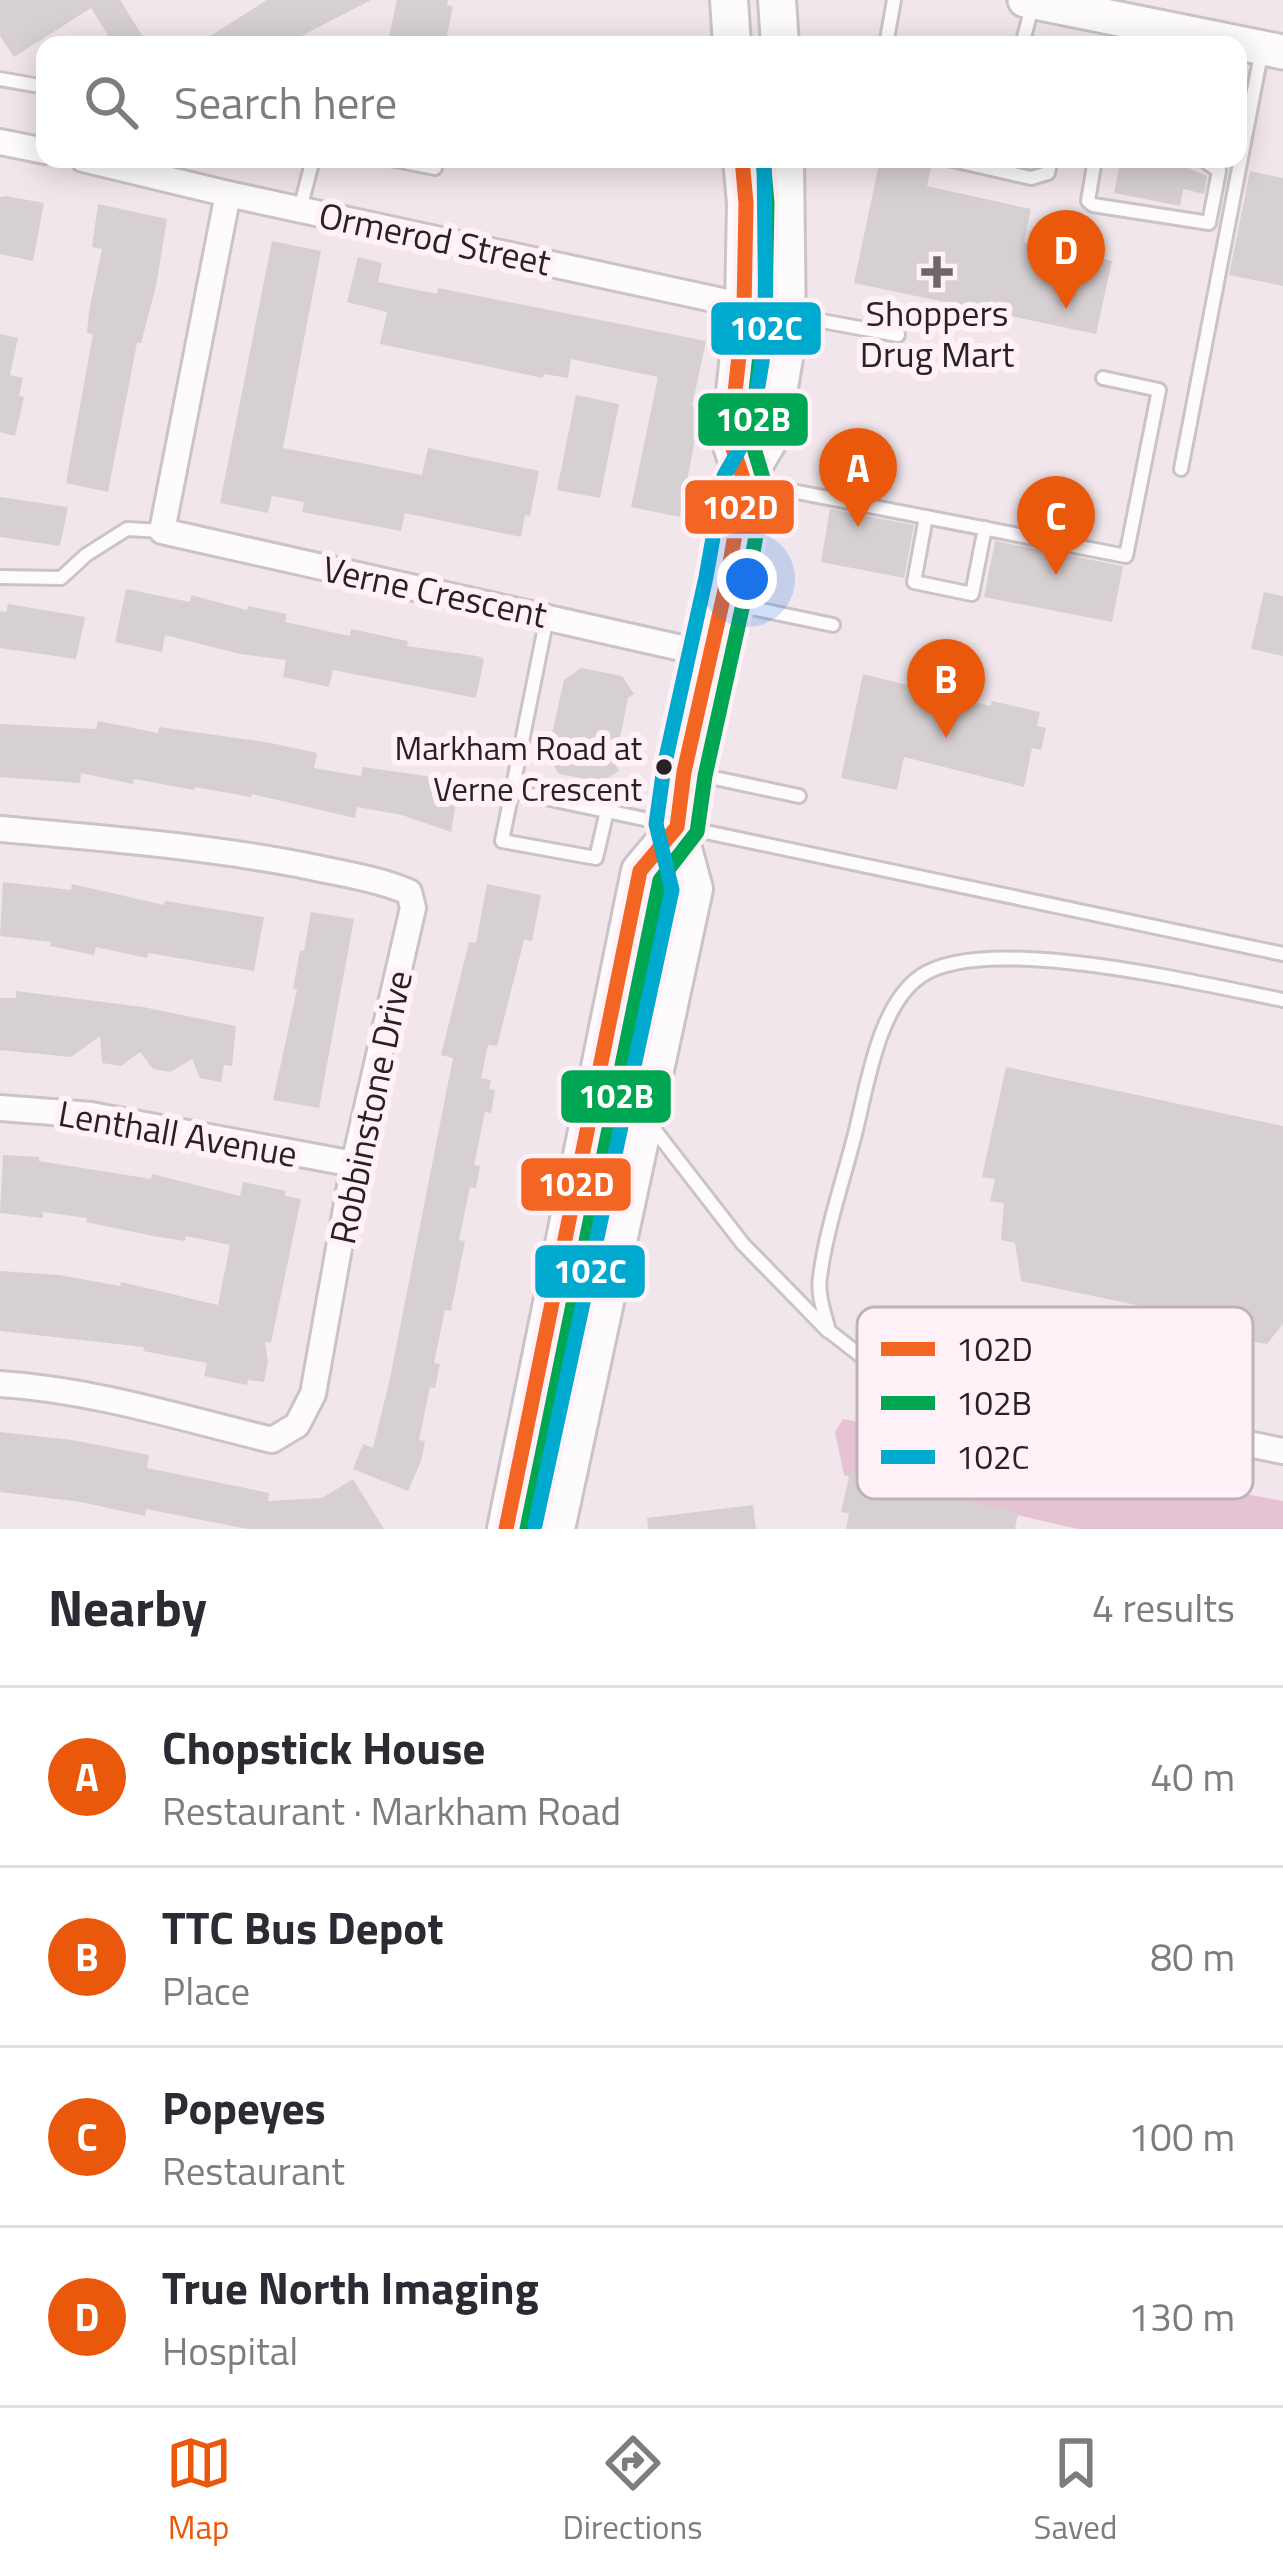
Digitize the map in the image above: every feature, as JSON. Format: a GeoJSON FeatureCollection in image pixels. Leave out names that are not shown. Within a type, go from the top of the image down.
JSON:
{"type":"FeatureCollection","features":[{"type":"Feature","properties":{"kind":"main road"},"geometry":{"type":"LineString","coordinates":[[729,0],[731,36]]}},
{"type":"Feature","properties":{"kind":"main road"},"geometry":{"type":"LineString","coordinates":[[778,0],[780,36]]}},
{"type":"Feature","properties":{"kind":"main road"},"geometry":{"type":"LineString","coordinates":[[1029,1],[1198,36]]}},
{"type":"Feature","properties":{"kind":"main road"},"geometry":{"type":"LineString","coordinates":[[743,168],[744,308],[730,440],[744,481]]}},
{"type":"Feature","properties":{"kind":"main road"},"geometry":{"type":"LineString","coordinates":[[556,1529],[694,889],[677,827],[684,772],[744,481],[771,436],[788,339],[785,168]]}},
{"type":"Feature","properties":{"kind":"main road"},"geometry":{"type":"LineString","coordinates":[[506,1529],[640,871],[677,827]]}},
{"type":"Feature","properties":{"kind":"street"},"geometry":{"type":"LineString","coordinates":[[0,142],[36,149]]}},
{"type":"Feature","properties":{"kind":"street","name":"Ormerod Street"},"geometry":{"type":"LineString","coordinates":[[140,168],[228,194],[788,315]]}},
{"type":"Feature","properties":{"kind":"street"},"geometry":{"type":"LineString","coordinates":[[162,531],[228,194]]}},
{"type":"Feature","properties":{"kind":"street","name":"Verne Crescent"},"geometry":{"type":"LineString","coordinates":[[162,531],[708,654]]}},
{"type":"Feature","properties":{"kind":"street","name":"Robbinstone Drive"},"geometry":{"type":"LineString","coordinates":[[0,830],[118,837],[243,854],[385,881],[409,892],[413,908],[355,1164],[313,1394],[304,1414],[272,1440],[126,1402],[47,1387],[0,1384]]}},
{"type":"Feature","properties":{"kind":"street","name":"Lenthall Avenue"},"geometry":{"type":"LineString","coordinates":[[0,1108],[91,1115],[355,1164]]}},
{"type":"Feature","properties":{"kind":"street"},"geometry":{"type":"LineString","coordinates":[[1253,1445],[1283,1451]]}},
{"type":"Feature","properties":{"kind":"lane"},"geometry":{"type":"LineString","coordinates":[[888,36],[894,0]]}},
{"type":"Feature","properties":{"kind":"lane"},"geometry":{"type":"LineString","coordinates":[[1023,36],[1029,1]]}},
{"type":"Feature","properties":{"kind":"lane"},"geometry":{"type":"LineString","coordinates":[[1247,165],[1272,50]]}},
{"type":"Feature","properties":{"kind":"lane"},"geometry":{"type":"LineString","coordinates":[[0,79],[36,86]]}},
{"type":"Feature","properties":{"kind":"lane"},"geometry":{"type":"LineString","coordinates":[[300,208],[311,168]]}},
{"type":"Feature","properties":{"kind":"lane"},"geometry":{"type":"LineString","coordinates":[[996,168],[1031,178],[1048,173],[1049,168]]}},
{"type":"Feature","properties":{"kind":"lane"},"geometry":{"type":"LineString","coordinates":[[1094,168],[1088,202],[1093,205],[1209,223],[1219,171],[1215,168]]}},
{"type":"Feature","properties":{"kind":"lane"},"geometry":{"type":"LineString","coordinates":[[1181,470],[1246,168]]}},
{"type":"Feature","properties":{"kind":"lane"},"geometry":{"type":"LineString","coordinates":[[788,315],[898,335]]}},
{"type":"Feature","properties":{"kind":"lane"},"geometry":{"type":"LineString","coordinates":[[744,481],[1126,556],[1159,390],[1103,378]]}},
{"type":"Feature","properties":{"kind":"lane"},"geometry":{"type":"LineString","coordinates":[[926,517],[914,582],[972,594],[985,528]]}},
{"type":"Feature","properties":{"kind":"lane","name":"Verne Crescent"},"geometry":{"type":"LineString","coordinates":[[0,577],[61,578],[86,555],[127,530],[162,531]]}},
{"type":"Feature","properties":{"kind":"lane"},"geometry":{"type":"LineString","coordinates":[[722,601],[833,625]]}},
{"type":"Feature","properties":{"kind":"lane"},"geometry":{"type":"LineString","coordinates":[[547,616],[502,841],[596,858],[607,811]]}},
{"type":"Feature","properties":{"kind":"lane"},"geometry":{"type":"LineString","coordinates":[[684,772],[799,796]]}},
{"type":"Feature","properties":{"kind":"lane"},"geometry":{"type":"LineString","coordinates":[[512,791],[1283,954]]}},
{"type":"Feature","properties":{"kind":"lane"},"geometry":{"type":"LineString","coordinates":[[829,1331],[818,1282],[874,1058],[891,1012],[921,976],[963,960],[999,957],[1174,979],[1283,1000]]}},
{"type":"Feature","properties":{"kind":"lane"},"geometry":{"type":"LineString","coordinates":[[642,1114],[743,1244],[857,1353]]}},
{"type":"Feature","properties":{"kind":"shaded area"},"geometry":{"type":"Polygon","coordinates":[[[843,1419],[857,1422],[857,1478],[844,1475],[835,1432],[843,1419]]]}},
{"type":"Feature","properties":{"kind":"shaded area"},"geometry":{"type":"Polygon","coordinates":[[[1253,1495],[1283,1501],[1283,1529],[1078,1529],[948,1499],[1253,1495]]]}},
{"type":"Feature","properties":{"kind":"building"},"geometry":{"type":"Polygon","coordinates":[[[0,0],[120,0],[142,36],[108,36],[91,8],[47,36],[36,36],[36,43],[14,57],[0,36],[0,0]]]}},
{"type":"Feature","properties":{"kind":"building"},"geometry":{"type":"Polygon","coordinates":[[[267,0],[371,0],[301,36],[210,36],[267,0]]]}},
{"type":"Feature","properties":{"kind":"building"},"geometry":{"type":"Polygon","coordinates":[[[397,0],[448,0],[447,5],[453,6],[447,36],[389,36],[397,0]]]}},
{"type":"Feature","properties":{"kind":"building"},"geometry":{"type":"Polygon","coordinates":[[[878,168],[931,168],[927,186],[1031,209],[1024,242],[1112,261],[1096,334],[854,283],[878,168]]]}},
{"type":"Feature","properties":{"kind":"building"},"geometry":{"type":"Polygon","coordinates":[[[1119,168],[1188,168],[1207,176],[1204,194],[1183,189],[1180,206],[1114,193],[1119,168]]]}},
{"type":"Feature","properties":{"kind":"building"},"geometry":{"type":"Polygon","coordinates":[[[1250,171],[1283,178],[1283,286],[1229,275],[1250,171]]]}},
{"type":"Feature","properties":{"kind":"building"},"geometry":{"type":"Polygon","coordinates":[[[0,197],[44,203],[33,261],[0,254],[0,197]]]}},
{"type":"Feature","properties":{"kind":"building"},"geometry":{"type":"Polygon","coordinates":[[[98,204],[167,219],[108,492],[66,483],[93,334],[87,333],[102,249],[92,247],[98,204]]]}},
{"type":"Feature","properties":{"kind":"building"},"geometry":{"type":"Polygon","coordinates":[[[272,241],[321,251],[283,448],[422,475],[428,448],[539,471],[521,537],[405,513],[401,531],[302,512],[304,502],[272,496],[268,513],[220,503],[272,241]]]}},
{"type":"Feature","properties":{"kind":"building"},"geometry":{"type":"Polygon","coordinates":[[[358,257],[382,263],[378,282],[437,294],[438,288],[706,341],[692,406],[701,408],[680,517],[631,507],[658,377],[571,359],[568,378],[544,374],[543,378],[380,344],[387,312],[347,302],[358,257]]]}},
{"type":"Feature","properties":{"kind":"building"},"geometry":{"type":"Polygon","coordinates":[[[0,334],[18,338],[10,375],[23,378],[19,396],[24,397],[15,436],[0,432],[0,334]]]}},
{"type":"Feature","properties":{"kind":"building"},"geometry":{"type":"Polygon","coordinates":[[[576,395],[619,404],[600,498],[557,490],[576,395]]]}},
{"type":"Feature","properties":{"kind":"building"},"geometry":{"type":"Polygon","coordinates":[[[0,497],[68,507],[60,546],[0,537],[0,497]]]}},
{"type":"Feature","properties":{"kind":"building"},"geometry":{"type":"Polygon","coordinates":[[[830,509],[914,525],[904,578],[821,562],[830,509]]]}},
{"type":"Feature","properties":{"kind":"building"},"geometry":{"type":"Polygon","coordinates":[[[995,541],[1123,566],[1112,622],[984,597],[995,541]]]}},
{"type":"Feature","properties":{"kind":"building"},"geometry":{"type":"Polygon","coordinates":[[[126,589],[190,602],[191,595],[247,610],[248,606],[287,614],[285,622],[350,636],[351,629],[408,641],[407,646],[477,656],[484,659],[476,698],[333,670],[329,687],[283,677],[286,660],[165,635],[162,652],[115,642],[126,589]]]}},
{"type":"Feature","properties":{"kind":"building"},"geometry":{"type":"Polygon","coordinates":[[[1264,592],[1283,596],[1283,656],[1251,649],[1264,592]]]}},
{"type":"Feature","properties":{"kind":"building"},"geometry":{"type":"Polygon","coordinates":[[[8,604],[85,617],[76,659],[0,648],[0,611],[6,612],[8,604]]]}},
{"type":"Feature","properties":{"kind":"building"},"geometry":{"type":"Polygon","coordinates":[[[581,668],[622,676],[634,694],[628,698],[615,763],[619,771],[601,782],[559,774],[547,756],[564,680],[581,668]]]}},
{"type":"Feature","properties":{"kind":"building"},"geometry":{"type":"Polygon","coordinates":[[[863,674],[990,706],[992,701],[1040,712],[1037,726],[1046,728],[1041,750],[1032,748],[1024,787],[904,757],[897,790],[841,778],[863,674]]]}},
{"type":"Feature","properties":{"kind":"building"},"geometry":{"type":"Polygon","coordinates":[[[98,721],[158,733],[159,727],[271,743],[317,753],[314,768],[361,776],[363,767],[440,778],[439,784],[459,787],[451,832],[402,815],[357,807],[355,818],[252,794],[134,779],[133,784],[81,773],[80,783],[0,777],[0,724],[96,729],[98,721]]]}},
{"type":"Feature","properties":{"kind":"building"},"geometry":{"type":"Polygon","coordinates":[[[3,882],[71,890],[72,884],[164,905],[165,901],[264,917],[254,971],[96,947],[94,955],[50,946],[51,942],[0,936],[3,882]]]}},
{"type":"Feature","properties":{"kind":"building"},"geometry":{"type":"Polygon","coordinates":[[[487,884],[541,895],[532,941],[524,940],[497,1046],[488,1045],[481,1078],[491,1080],[489,1089],[495,1090],[491,1113],[485,1112],[474,1165],[480,1166],[476,1188],[470,1187],[451,1311],[445,1310],[434,1363],[440,1364],[419,1440],[425,1441],[421,1461],[408,1491],[353,1469],[363,1444],[373,1448],[390,1378],[453,1058],[441,1055],[469,942],[476,943],[487,884]]]}},
{"type":"Feature","properties":{"kind":"building"},"geometry":{"type":"Polygon","coordinates":[[[311,912],[354,919],[319,1108],[273,1100],[311,912]]]}},
{"type":"Feature","properties":{"kind":"building"},"geometry":{"type":"Polygon","coordinates":[[[16,991],[143,1007],[236,1026],[232,1066],[224,1065],[221,1082],[200,1078],[192,1059],[170,1072],[153,1069],[140,1052],[121,1066],[102,1063],[100,1036],[71,1057],[0,1050],[0,998],[16,998],[16,991]]]}},
{"type":"Feature","properties":{"kind":"building"},"geometry":{"type":"Polygon","coordinates":[[[1006,1067],[1283,1126],[1283,1324],[1267,1344],[1253,1341],[1253,1307],[1146,1307],[1021,1281],[1015,1243],[1001,1240],[1004,1203],[990,1201],[995,1179],[982,1177],[1006,1067]]]}},
{"type":"Feature","properties":{"kind":"building"},"geometry":{"type":"Polygon","coordinates":[[[3,1155],[39,1157],[39,1161],[151,1179],[152,1174],[240,1196],[243,1182],[301,1199],[271,1343],[265,1342],[264,1382],[248,1380],[247,1385],[204,1376],[207,1363],[143,1351],[144,1347],[0,1331],[0,1271],[120,1286],[121,1282],[218,1305],[230,1245],[186,1236],[185,1241],[153,1236],[86,1222],[87,1218],[0,1213],[3,1155]]]}},
{"type":"Feature","properties":{"kind":"building"},"geometry":{"type":"Polygon","coordinates":[[[0,1432],[149,1455],[147,1468],[269,1493],[268,1501],[322,1498],[353,1479],[384,1529],[248,1529],[146,1509],[145,1516],[0,1492],[0,1432]]]}},
{"type":"Feature","properties":{"kind":"building"},"geometry":{"type":"Polygon","coordinates":[[[850,1472],[857,1474],[857,1499],[961,1499],[1018,1513],[1015,1529],[846,1529],[849,1513],[841,1512],[850,1472]]]}},
{"type":"Feature","properties":{"kind":"building"},"geometry":{"type":"Polygon","coordinates":[[[753,1505],[756,1529],[648,1529],[647,1518],[753,1505]]]}},
{"type":"Feature","properties":{"kind":"transit line","name":"102D"},"geometry":{"type":"LineString","coordinates":[[506,1529],[640,871],[677,827],[684,772],[727,581],[744,481],[730,440],[744,308],[743,168]]}},
{"type":"Feature","properties":{"kind":"transit line","name":"102B"},"geometry":{"type":"LineString","coordinates":[[527,1529],[660,880],[697,832],[765,485],[751,438],[765,308],[764,168]]}},
{"type":"Feature","properties":{"kind":"transit line","name":"102C"},"geometry":{"type":"LineString","coordinates":[[535,1525],[672,890],[656,824],[664,767],[724,476],[751,429],[766,337],[764,168]]}},
{"type":"Feature","properties":{"kind":"place","name":"Shoppers Drug Mart"},"geometry":{"type":"Point","coordinates":[937,272]}},
{"type":"Feature","properties":{"kind":"place","name":"True North Imaging"},"geometry":{"type":"Point","coordinates":[1066,309]}},
{"type":"Feature","properties":{"kind":"place","name":"Chopstick House"},"geometry":{"type":"Point","coordinates":[858,527]}},
{"type":"Feature","properties":{"kind":"place","name":"Popeyes"},"geometry":{"type":"Point","coordinates":[1056,575]}},
{"type":"Feature","properties":{"kind":"place","name":"TTC Bus Depot"},"geometry":{"type":"Point","coordinates":[946,738]}},
{"type":"Feature","properties":{"kind":"place","name":"Markham Road at Verne Crescent"},"geometry":{"type":"Point","coordinates":[664,767]}}]}
